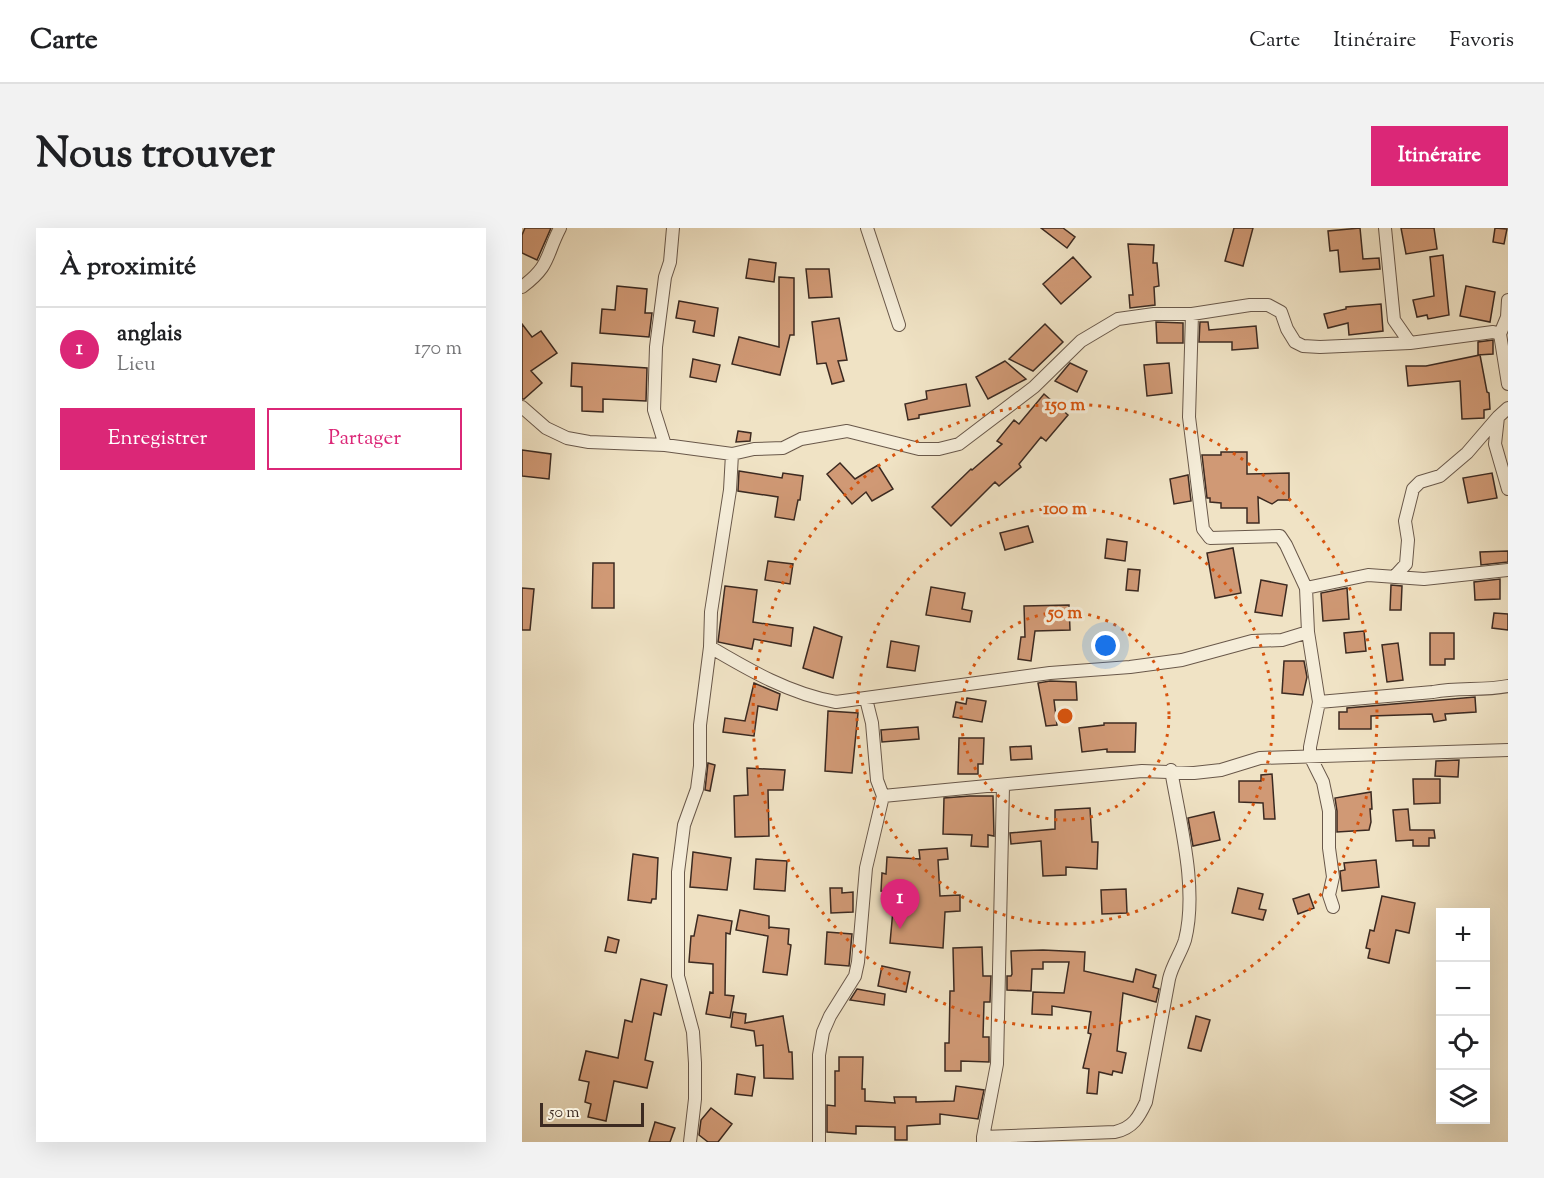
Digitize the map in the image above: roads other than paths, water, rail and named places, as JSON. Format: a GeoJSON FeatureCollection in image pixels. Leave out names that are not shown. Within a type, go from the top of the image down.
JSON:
{"type":"FeatureCollection","features":[{"type":"Feature","properties":{"kind":"street"},"geometry":{"type":"LineString","coordinates":[[522,287],[538,275],[546,263],[560,228]]}},
{"type":"Feature","properties":{"kind":"street"},"geometry":{"type":"LineString","coordinates":[[665,445],[654,410],[656,347],[665,277],[670,262],[673,228]]}},
{"type":"Feature","properties":{"kind":"street"},"geometry":{"type":"LineString","coordinates":[[867,228],[899,325]]}},
{"type":"Feature","properties":{"kind":"street"},"geometry":{"type":"LineString","coordinates":[[1385,228],[1394,320],[1410,344]]}},
{"type":"Feature","properties":{"kind":"street"},"geometry":{"type":"LineString","coordinates":[[1508,300],[1507,317],[1500,334],[1508,384]]}},
{"type":"Feature","properties":{"kind":"street"},"geometry":{"type":"LineString","coordinates":[[522,407],[546,428],[567,438],[589,442],[665,445],[732,454],[754,449],[783,448],[801,439],[847,431],[919,449],[939,449],[959,444],[1034,387],[1081,341],[1118,319],[1154,314],[1192,314],[1250,305],[1268,305],[1281,312],[1290,336],[1303,346],[1410,344],[1493,332],[1500,334]]}},
{"type":"Feature","properties":{"kind":"street"},"geometry":{"type":"LineString","coordinates":[[1192,314],[1189,417],[1203,529],[1210,538],[1280,536],[1306,588],[1308,632],[1319,702],[1310,756],[1323,782],[1329,811],[1329,848],[1333,877],[1329,895],[1333,907]]}},
{"type":"Feature","properties":{"kind":"street"},"geometry":{"type":"LineString","coordinates":[[1394,577],[1406,564],[1408,540],[1406,521],[1413,489],[1420,482],[1440,476],[1467,453],[1508,408]]}},
{"type":"Feature","properties":{"kind":"street"},"geometry":{"type":"LineString","coordinates":[[1498,417],[1495,444],[1508,489]]}},
{"type":"Feature","properties":{"kind":"street"},"geometry":{"type":"LineString","coordinates":[[690,1142],[695,1099],[695,1063],[693,1032],[678,976],[677,890],[684,825],[697,789],[700,766],[700,725],[710,647],[711,612],[730,490],[732,454]]}},
{"type":"Feature","properties":{"kind":"street"},"geometry":{"type":"LineString","coordinates":[[1306,588],[1368,575],[1424,579],[1508,570]]}},
{"type":"Feature","properties":{"kind":"street"},"geometry":{"type":"LineString","coordinates":[[710,647],[746,668],[792,690],[817,699],[836,702],[1028,676],[1182,660],[1252,641],[1282,640],[1308,632]]}},
{"type":"Feature","properties":{"kind":"street"},"geometry":{"type":"LineString","coordinates":[[1319,702],[1433,692],[1451,688],[1480,690],[1508,686]]}},
{"type":"Feature","properties":{"kind":"street"},"geometry":{"type":"LineString","coordinates":[[819,1142],[819,1055],[830,1016],[850,985],[857,969],[866,868],[884,796],[877,780],[872,723],[866,699]]}},
{"type":"Feature","properties":{"kind":"street"},"geometry":{"type":"LineString","coordinates":[[884,796],[1003,786],[1058,778],[1171,771],[1194,773],[1221,770],[1260,758],[1508,750]]}},
{"type":"Feature","properties":{"kind":"street"},"geometry":{"type":"LineString","coordinates":[[1003,786],[997,1064],[983,1140],[1115,1132],[1124,1130],[1138,1119],[1146,1101],[1168,979],[1184,942],[1187,925],[1189,894],[1186,856],[1171,771]]}},
{"type":"Feature","properties":{"kind":"place","name":"anglais"},"geometry":{"type":"Point","coordinates":[900,929]}}]}
